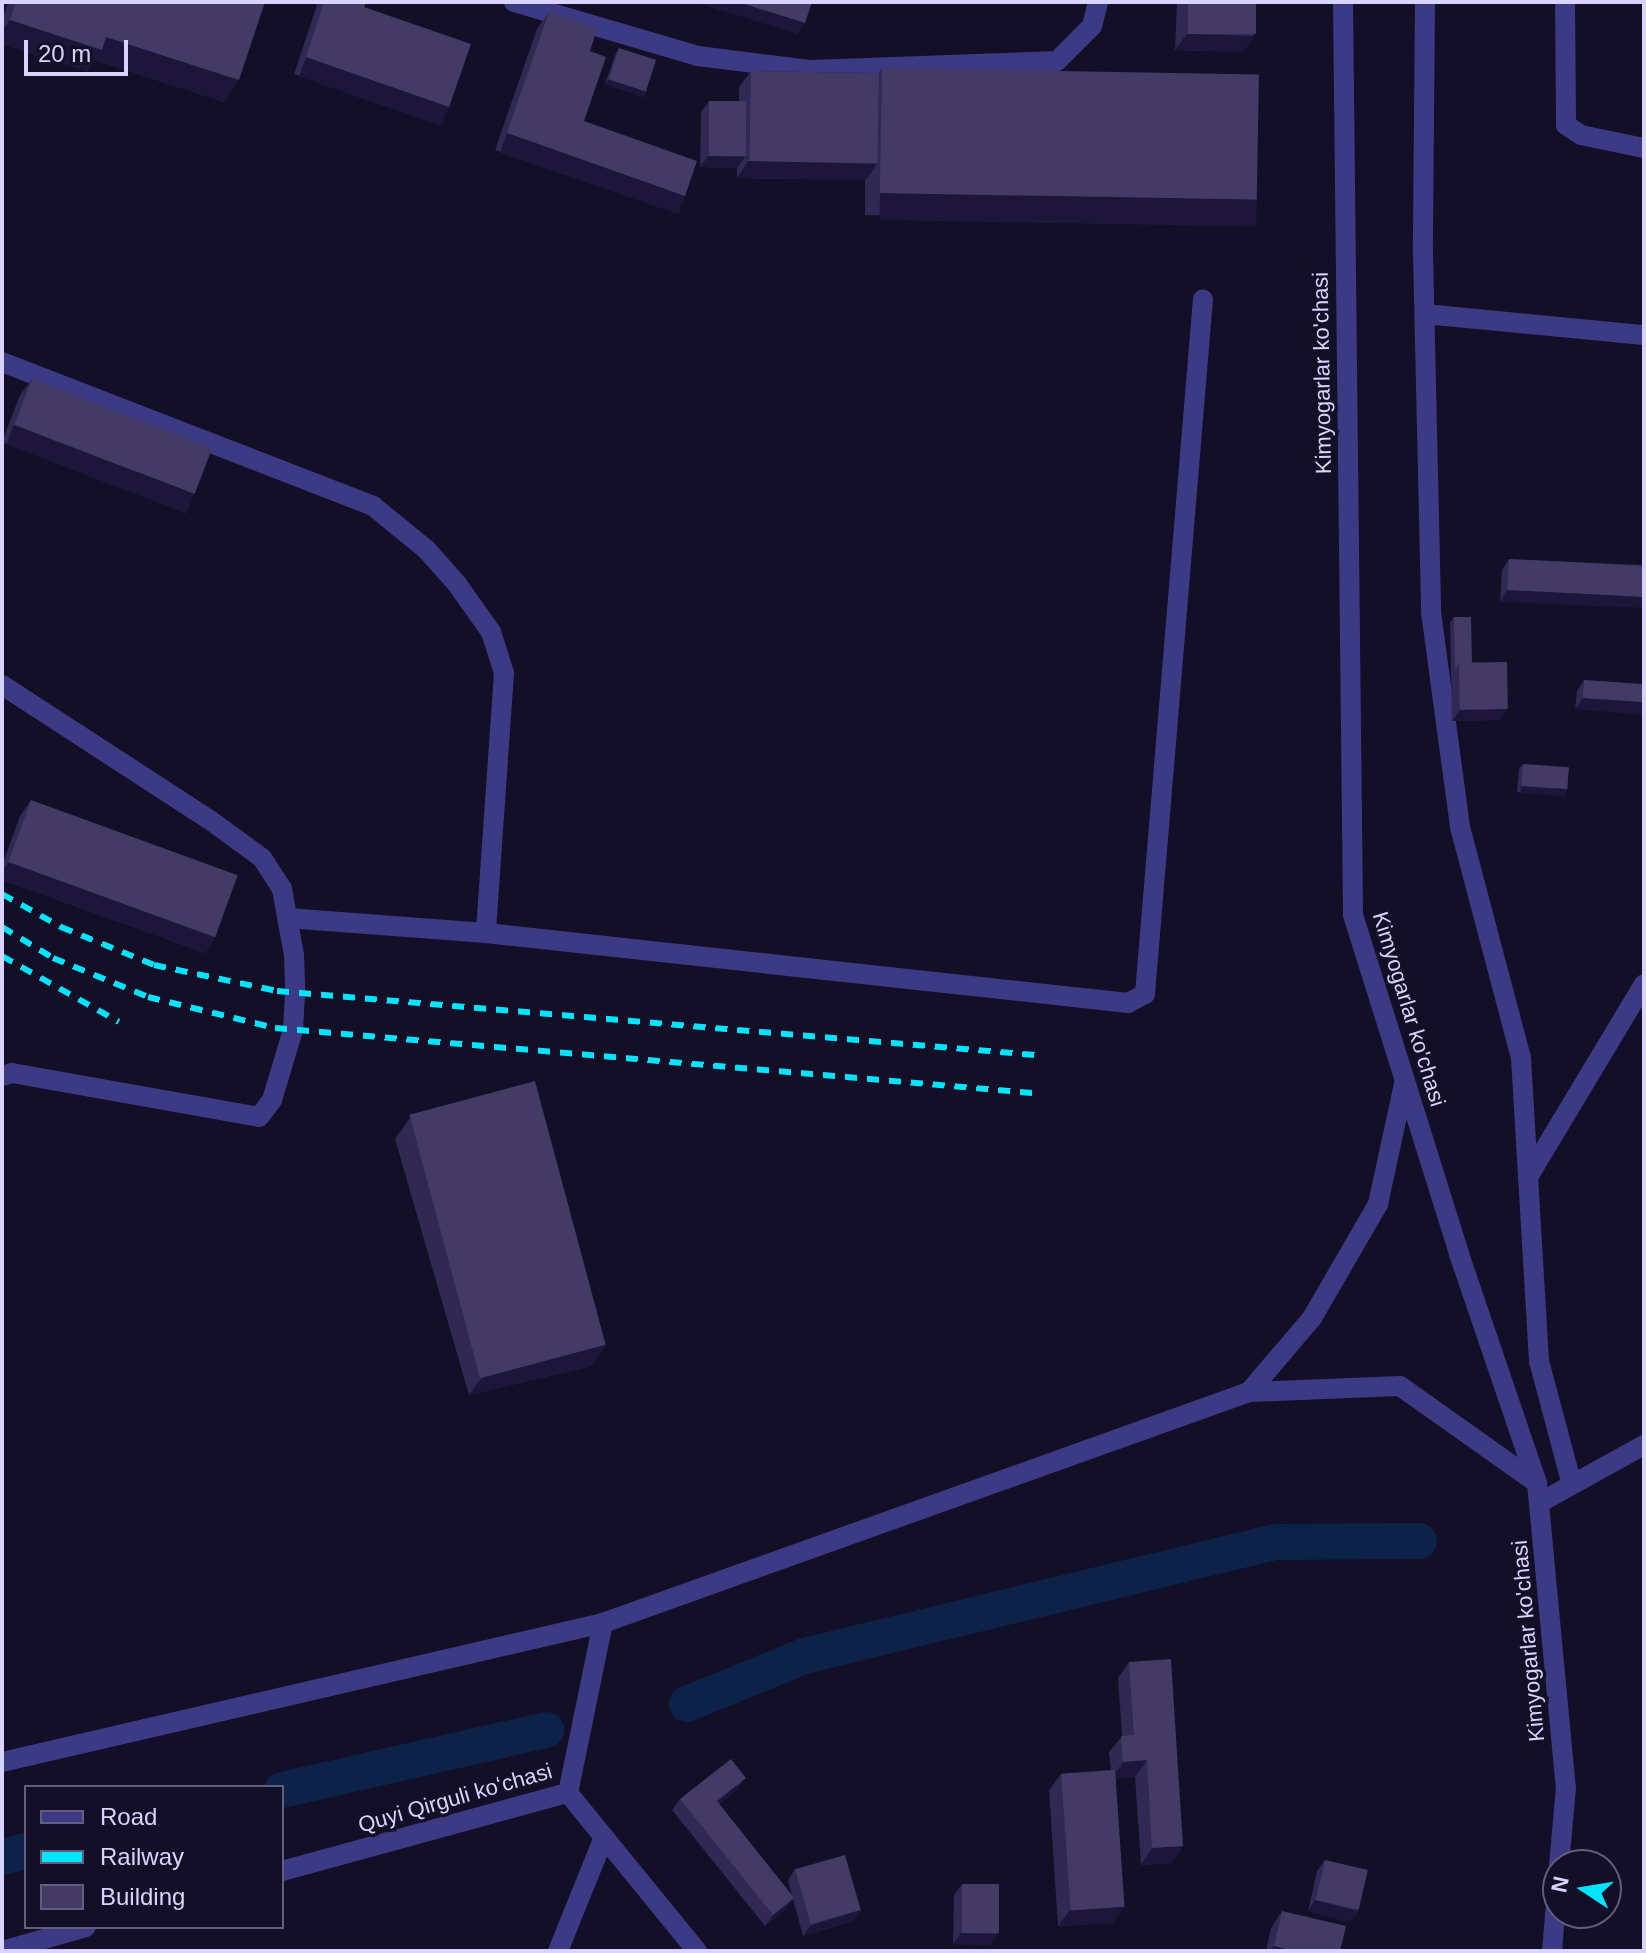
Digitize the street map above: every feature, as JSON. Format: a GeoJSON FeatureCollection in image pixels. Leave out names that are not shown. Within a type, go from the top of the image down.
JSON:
{"type":"FeatureCollection","features":[{"type":"Feature","properties":{"kind":"street"},"geometry":{"type":"LineString","coordinates":[[514,2],[698,56],[811,70],[1057,61],[1092,26],[1098,2]]}},
{"type":"Feature","properties":{"kind":"street","name":"Kimyogarlar ko'chasi"},"geometry":{"type":"LineString","coordinates":[[1343,2],[1353,915],[1538,1493],[1566,1787],[1560,1849]]}},
{"type":"Feature","properties":{"kind":"street"},"geometry":{"type":"LineString","coordinates":[[1425,2],[1425,314],[1431,612],[1460,827],[1521,1058],[1539,1361],[1572,1485]]}},
{"type":"Feature","properties":{"kind":"street"},"geometry":{"type":"LineString","coordinates":[[1565,2],[1566,125],[1581,135],[1644,148]]}},
{"type":"Feature","properties":{"kind":"street"},"geometry":{"type":"LineString","coordinates":[[287,918],[486,933],[1128,1003],[1145,994],[1203,299]]}},
{"type":"Feature","properties":{"kind":"street"},"geometry":{"type":"LineString","coordinates":[[1425,314],[1644,335]]}},
{"type":"Feature","properties":{"kind":"street"},"geometry":{"type":"LineString","coordinates":[[2,362],[373,506],[426,549],[457,584],[491,632],[504,673],[486,933]]}},
{"type":"Feature","properties":{"kind":"street"},"geometry":{"type":"LineString","coordinates":[[2,685],[210,820],[262,858],[282,889],[294,955],[293,1030],[272,1100],[259,1117],[12,1073],[2,1076]]}},
{"type":"Feature","properties":{"kind":"street"},"geometry":{"type":"LineString","coordinates":[[1528,1177],[1644,984]]}},
{"type":"Feature","properties":{"kind":"street"},"geometry":{"type":"LineString","coordinates":[[1249,1392],[1312,1318],[1378,1204],[1405,1080]]}},
{"type":"Feature","properties":{"kind":"street"},"geometry":{"type":"LineString","coordinates":[[2,1762],[603,1623],[1249,1392],[1400,1386],[1538,1493],[1572,1485],[1644,1445]]}},
{"type":"Feature","properties":{"kind":"street","name":"Quyi Qirguli koʻchasi"},"geometry":{"type":"LineString","coordinates":[[284,1870],[568,1793],[603,1623]]}},
{"type":"Feature","properties":{"kind":"street"},"geometry":{"type":"LineString","coordinates":[[568,1793],[697,1951]]}},
{"type":"Feature","properties":{"kind":"street"},"geometry":{"type":"LineString","coordinates":[[558,1951],[604,1837]]}},
{"type":"Feature","properties":{"kind":"street"},"geometry":{"type":"LineString","coordinates":[[2,1951],[79,1929]]}},
{"type":"Feature","properties":{"kind":"street"},"geometry":{"type":"LineString","coordinates":[[1552,1951],[1554,1929]]}},
{"type":"Feature","properties":{"kind":"building"},"geometry":{"type":"Polygon","coordinates":[[[16,2],[265,2],[239,80],[106,37],[102,50],[10,20],[16,2]]]}},
{"type":"Feature","properties":{"kind":"building"},"geometry":{"type":"Polygon","coordinates":[[[324,2],[366,2],[364,7],[471,44],[449,107],[306,57],[324,2]]]}},
{"type":"Feature","properties":{"kind":"building"},"geometry":{"type":"Polygon","coordinates":[[[738,2],[812,2],[805,23],[738,2]]]}},
{"type":"Feature","properties":{"kind":"building"},"geometry":{"type":"Polygon","coordinates":[[[1188,2],[1256,2],[1256,34],[1188,34],[1188,2]]]}},
{"type":"Feature","properties":{"kind":"building"},"geometry":{"type":"Polygon","coordinates":[[[549,12],[597,29],[590,51],[606,57],[584,121],[697,161],[685,196],[507,133],[549,12]]]}},
{"type":"Feature","properties":{"kind":"building"},"geometry":{"type":"Polygon","coordinates":[[[619,48],[656,60],[646,91],[609,79],[619,48]]]}},
{"type":"Feature","properties":{"kind":"building"},"geometry":{"type":"Polygon","coordinates":[[[882,68],[1259,75],[1257,200],[880,193],[882,68]]]}},
{"type":"Feature","properties":{"kind":"building"},"geometry":{"type":"Polygon","coordinates":[[[751,71],[879,73],[877,163],[749,161],[751,71]]]}},
{"type":"Feature","properties":{"kind":"building"},"geometry":{"type":"Polygon","coordinates":[[[709,101],[746,101],[746,156],[709,156],[709,101]]]}},
{"type":"Feature","properties":{"kind":"building"},"geometry":{"type":"Polygon","coordinates":[[[32,379],[212,448],[195,494],[14,425],[32,379]]]}},
{"type":"Feature","properties":{"kind":"building"},"geometry":{"type":"Polygon","coordinates":[[[1509,559],[1644,566],[1642,597],[1507,590],[1509,559]]]}},
{"type":"Feature","properties":{"kind":"building"},"geometry":{"type":"Polygon","coordinates":[[[1454,617],[1471,617],[1472,663],[1459,663],[1455,669],[1454,617]]]}},
{"type":"Feature","properties":{"kind":"building"},"geometry":{"type":"Polygon","coordinates":[[[1507,662],[1508,709],[1460,710],[1459,663],[1507,662]]]}},
{"type":"Feature","properties":{"kind":"building"},"geometry":{"type":"Polygon","coordinates":[[[1584,680],[1644,684],[1643,702],[1583,698],[1584,680]]]}},
{"type":"Feature","properties":{"kind":"building"},"geometry":{"type":"Polygon","coordinates":[[[1523,764],[1569,767],[1567,789],[1521,786],[1523,764]]]}},
{"type":"Feature","properties":{"kind":"building"},"geometry":{"type":"Polygon","coordinates":[[[31,800],[238,875],[215,937],[8,862],[31,800]]]}},
{"type":"Feature","properties":{"kind":"building"},"geometry":{"type":"Polygon","coordinates":[[[535,1081],[606,1345],[480,1378],[409,1115],[535,1081]]]}},
{"type":"Feature","properties":{"kind":"building"},"geometry":{"type":"Polygon","coordinates":[[[1171,1659],[1183,1846],[1152,1848],[1147,1760],[1123,1762],[1121,1736],[1134,1735],[1129,1662],[1171,1659]]]}},
{"type":"Feature","properties":{"kind":"building"},"geometry":{"type":"Polygon","coordinates":[[[731,1759],[746,1778],[717,1801],[794,1898],[773,1915],[680,1799],[731,1759]]]}},
{"type":"Feature","properties":{"kind":"building"},"geometry":{"type":"Polygon","coordinates":[[[1115,1770],[1125,1907],[1071,1910],[1061,1774],[1115,1770]]]}},
{"type":"Feature","properties":{"kind":"building"},"geometry":{"type":"Polygon","coordinates":[[[845,1855],[861,1910],[811,1924],[795,1869],[845,1855]]]}},
{"type":"Feature","properties":{"kind":"building"},"geometry":{"type":"Polygon","coordinates":[[[1325,1860],[1368,1870],[1359,1910],[1316,1900],[1325,1860]]]}},
{"type":"Feature","properties":{"kind":"building"},"geometry":{"type":"Polygon","coordinates":[[[962,1884],[999,1884],[999,1933],[962,1933],[962,1884]]]}},
{"type":"Feature","properties":{"kind":"building"},"geometry":{"type":"Polygon","coordinates":[[[1282,1911],[1346,1926],[1340,1951],[1294,1951],[1274,1946],[1282,1911]]]}},
{"type":"Feature","properties":{"kind":"waterway"},"geometry":{"type":"LineString","coordinates":[[687,1704],[804,1656],[1276,1542],[1419,1541]]}},
{"type":"Feature","properties":{"kind":"waterway"},"geometry":{"type":"LineString","coordinates":[[284,1790],[546,1730]]}},
{"type":"Feature","properties":{"kind":"waterway"},"geometry":{"type":"LineString","coordinates":[[2,1857],[24,1852]]}},
{"type":"Feature","properties":{"kind":"railway"},"geometry":{"type":"LineString","coordinates":[[2,894],[61,927],[154,965],[277,991],[1035,1055]]}},
{"type":"Feature","properties":{"kind":"railway"},"geometry":{"type":"LineString","coordinates":[[2,927],[53,958],[148,997],[275,1028],[1032,1093]]}},
{"type":"Feature","properties":{"kind":"railway"},"geometry":{"type":"LineString","coordinates":[[2,956],[119,1022]]}}]}
